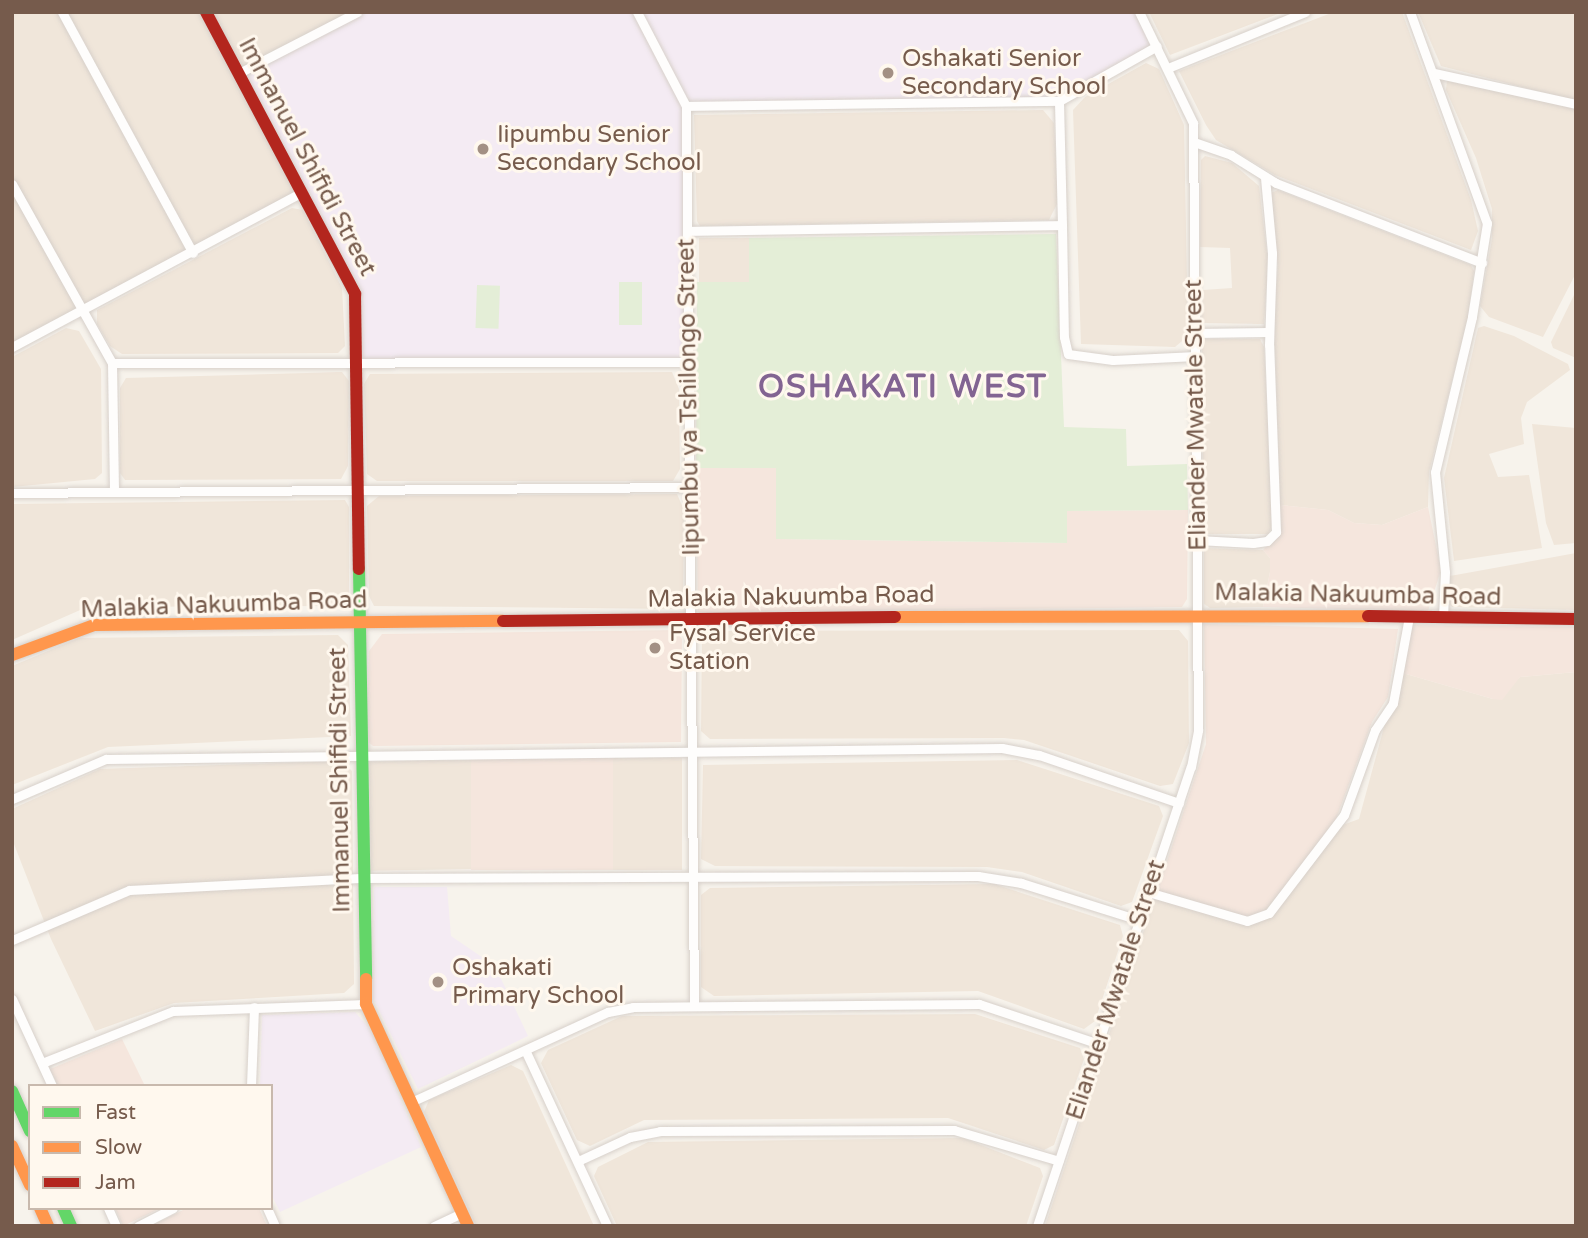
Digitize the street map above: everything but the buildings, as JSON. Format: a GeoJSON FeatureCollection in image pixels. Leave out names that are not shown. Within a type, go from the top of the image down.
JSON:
{"type":"FeatureCollection","features":[{"type":"Feature","properties":{"kind":"main road","name":"Immanuel Shifidi Street"},"geometry":{"type":"LineString","coordinates":[[206,12],[355,294],[360,878],[366,1004],[468,1226]]}},
{"type":"Feature","properties":{"kind":"main road","name":"Malakia Nakuumba Road"},"geometry":{"type":"LineString","coordinates":[[12,655],[85,626],[1198,614],[1576,619]]}},
{"type":"Feature","properties":{"kind":"main road"},"geometry":{"type":"LineString","coordinates":[[12,1091],[28,1127]]}},
{"type":"Feature","properties":{"kind":"main road"},"geometry":{"type":"LineString","coordinates":[[12,1146],[28,1181]]}},
{"type":"Feature","properties":{"kind":"main road"},"geometry":{"type":"LineString","coordinates":[[41,1210],[48,1226]]}},
{"type":"Feature","properties":{"kind":"main road"},"geometry":{"type":"LineString","coordinates":[[64,1210],[71,1226]]}},
{"type":"Feature","properties":{"kind":"street"},"geometry":{"type":"LineString","coordinates":[[62,12],[193,253]]}},
{"type":"Feature","properties":{"kind":"street"},"geometry":{"type":"LineString","coordinates":[[239,72],[342,16],[357,12]]}},
{"type":"Feature","properties":{"kind":"street","name":"Iipumbu ya Tshilongo Street"},"geometry":{"type":"LineString","coordinates":[[637,12],[686,106],[695,878],[694,1004]]}},
{"type":"Feature","properties":{"kind":"street","name":"Eliander Mwatale Street"},"geometry":{"type":"LineString","coordinates":[[1037,1226],[1196,747],[1198,614],[1193,117],[1139,12]]}},
{"type":"Feature","properties":{"kind":"street"},"geometry":{"type":"LineString","coordinates":[[1168,68],[1305,12]]}},
{"type":"Feature","properties":{"kind":"street"},"geometry":{"type":"LineString","coordinates":[[1410,12],[1435,73],[1487,223],[1482,263],[1435,472],[1446,572],[1443,617]]}},
{"type":"Feature","properties":{"kind":"street"},"geometry":{"type":"LineString","coordinates":[[686,106],[1059,101],[1157,46]]}},
{"type":"Feature","properties":{"kind":"street"},"geometry":{"type":"LineString","coordinates":[[1435,73],[1576,104]]}},
{"type":"Feature","properties":{"kind":"street"},"geometry":{"type":"LineString","coordinates":[[1059,101],[1064,337],[1068,354],[1113,360],[1196,356]]}},
{"type":"Feature","properties":{"kind":"street"},"geometry":{"type":"LineString","coordinates":[[1194,142],[1221,150],[1265,177],[1482,263]]}},
{"type":"Feature","properties":{"kind":"street"},"geometry":{"type":"LineString","coordinates":[[1197,540],[1252,543],[1267,541],[1276,532],[1269,332],[1272,253],[1265,177]]}},
{"type":"Feature","properties":{"kind":"street"},"geometry":{"type":"LineString","coordinates":[[12,184],[80,311],[112,363],[114,489]]}},
{"type":"Feature","properties":{"kind":"street"},"geometry":{"type":"LineString","coordinates":[[12,347],[193,253],[302,192]]}},
{"type":"Feature","properties":{"kind":"street"},"geometry":{"type":"LineString","coordinates":[[687,231],[1062,225]]}},
{"type":"Feature","properties":{"kind":"street"},"geometry":{"type":"LineString","coordinates":[[1195,333],[1269,332]]}},
{"type":"Feature","properties":{"kind":"street"},"geometry":{"type":"LineString","coordinates":[[112,363],[357,365],[688,362]]}},
{"type":"Feature","properties":{"kind":"street"},"geometry":{"type":"LineString","coordinates":[[12,493],[114,489],[690,487]]}},
{"type":"Feature","properties":{"kind":"street"},"geometry":{"type":"LineString","coordinates":[[1149,892],[1247,921],[1269,913],[1343,815],[1375,730],[1393,703],[1409,617]]}},
{"type":"Feature","properties":{"kind":"street"},"geometry":{"type":"LineString","coordinates":[[12,799],[106,760],[359,753],[1023,750],[1179,803]]}},
{"type":"Feature","properties":{"kind":"street"},"geometry":{"type":"LineString","coordinates":[[12,940],[129,890],[360,878],[999,877],[1139,920]]}},
{"type":"Feature","properties":{"kind":"street"},"geometry":{"type":"LineString","coordinates":[[12,999],[51,1084]]}},
{"type":"Feature","properties":{"kind":"street"},"geometry":{"type":"LineString","coordinates":[[42,1063],[162,1013],[366,1004]]}},
{"type":"Feature","properties":{"kind":"street"},"geometry":{"type":"LineString","coordinates":[[411,1102],[620,1009],[694,1004],[979,1004],[1099,1044]]}},
{"type":"Feature","properties":{"kind":"street"},"geometry":{"type":"LineString","coordinates":[[251,1084],[254,1007]]}},
{"type":"Feature","properties":{"kind":"street"},"geometry":{"type":"LineString","coordinates":[[526,1052],[607,1226]]}},
{"type":"Feature","properties":{"kind":"street"},"geometry":{"type":"LineString","coordinates":[[578,1161],[630,1137],[660,1130],[954,1130],[1059,1161]]}},
{"type":"Feature","properties":{"kind":"street"},"geometry":{"type":"LineString","coordinates":[[109,1210],[116,1226]]}},
{"type":"Feature","properties":{"kind":"street"},"geometry":{"type":"LineString","coordinates":[[138,1226],[169,1210]]}},
{"type":"Feature","properties":{"kind":"street"},"geometry":{"type":"LineString","coordinates":[[268,1210],[275,1226]]}},
{"type":"Feature","properties":{"kind":"street"},"geometry":{"type":"LineString","coordinates":[[435,1226],[462,1213]]}},
{"type":"Feature","properties":{"kind":"shaded area"},"geometry":{"type":"Polygon","coordinates":[[[12,12],[357,12],[302,192],[12,347],[12,12]]]}},
{"type":"Feature","properties":{"kind":"shaded area","name":"Iipumbu Senior Secondary School"},"geometry":{"type":"Polygon","coordinates":[[[357,12],[1139,12],[1157,46],[1059,101],[686,106],[688,362],[357,364],[357,302],[239,73],[357,12]]]}},
{"type":"Feature","properties":{"kind":"shaded area"},"geometry":{"type":"Polygon","coordinates":[[[1149,12],[1283,12],[1170,55],[1149,12]]]}},
{"type":"Feature","properties":{"kind":"shaded area"},"geometry":{"type":"Polygon","coordinates":[[[1334,12],[1402,12],[1471,200],[1478,231],[1471,250],[1275,175],[1216,140],[1206,125],[1179,71],[1334,12]]]}},
{"type":"Feature","properties":{"kind":"shaded area"},"geometry":{"type":"Polygon","coordinates":[[[1418,12],[1576,12],[1576,101],[1441,66],[1418,12]]]}},
{"type":"Feature","properties":{"kind":"shaded area"},"geometry":{"type":"Polygon","coordinates":[[[1146,63],[1159,69],[1184,125],[1188,336],[1175,347],[1081,344],[1073,110],[1085,97],[1146,63]]]}},
{"type":"Feature","properties":{"kind":"shaded area"},"geometry":{"type":"Polygon","coordinates":[[[1447,80],[1576,109],[1576,273],[1543,337],[1489,317],[1480,306],[1492,239],[1492,209],[1476,158],[1446,90],[1447,80]]]}},
{"type":"Feature","properties":{"kind":"shaded area"},"geometry":{"type":"Polygon","coordinates":[[[1043,110],[1054,123],[1058,202],[1049,220],[700,226],[697,221],[694,115],[1043,110]]]}},
{"type":"Feature","properties":{"kind":"shaded area"},"geometry":{"type":"Polygon","coordinates":[[[1205,156],[1232,163],[1259,186],[1268,262],[1264,324],[1201,323],[1203,290],[1232,288],[1230,248],[1200,247],[1201,160],[1205,156]]]}},
{"type":"Feature","properties":{"kind":"shaded area"},"geometry":{"type":"Polygon","coordinates":[[[1278,190],[1471,265],[1474,271],[1468,318],[1429,472],[1428,507],[1382,525],[1354,523],[1328,510],[1280,505],[1274,319],[1278,266],[1271,193],[1278,190]]]}},
{"type":"Feature","properties":{"kind":"shaded area"},"geometry":{"type":"Polygon","coordinates":[[[292,208],[303,210],[342,288],[345,346],[338,353],[122,354],[110,346],[97,324],[97,310],[292,208]]]}},
{"type":"Feature","properties":{"kind":"shaded area"},"geometry":{"type":"Polygon","coordinates":[[[699,238],[749,238],[749,282],[699,282],[699,238]]]}},
{"type":"Feature","properties":{"kind":"shaded area"},"geometry":{"type":"Polygon","coordinates":[[[1576,291],[1576,358],[1553,348],[1551,342],[1576,291]]]}},
{"type":"Feature","properties":{"kind":"shaded area"},"geometry":{"type":"Polygon","coordinates":[[[1484,326],[1514,336],[1568,364],[1570,370],[1527,402],[1521,418],[1524,444],[1489,454],[1498,477],[1529,475],[1542,548],[1454,561],[1444,478],[1478,328],[1484,326]]]}},
{"type":"Feature","properties":{"kind":"shaded area"},"geometry":{"type":"Polygon","coordinates":[[[66,328],[79,331],[101,369],[102,473],[95,479],[12,487],[12,357],[66,328]]]}},
{"type":"Feature","properties":{"kind":"shaded area"},"geometry":{"type":"Polygon","coordinates":[[[1202,339],[1260,339],[1264,347],[1273,521],[1269,534],[1203,534],[1202,339]]]}},
{"type":"Feature","properties":{"kind":"shaded area"},"geometry":{"type":"Polygon","coordinates":[[[342,372],[349,381],[348,466],[341,479],[125,480],[120,473],[120,388],[126,378],[342,372]]]}},
{"type":"Feature","properties":{"kind":"shaded area"},"geometry":{"type":"Polygon","coordinates":[[[672,372],[679,389],[680,469],[673,481],[377,481],[367,474],[364,384],[370,374],[672,372]]]}},
{"type":"Feature","properties":{"kind":"shaded area"},"geometry":{"type":"Polygon","coordinates":[[[1532,424],[1576,428],[1576,543],[1554,545],[1546,523],[1532,424]]]}},
{"type":"Feature","properties":{"kind":"shaded area"},"geometry":{"type":"Polygon","coordinates":[[[696,468],[776,468],[776,539],[1067,543],[1066,511],[1188,510],[1187,599],[1182,607],[698,613],[696,468]]]}},
{"type":"Feature","properties":{"kind":"shaded area"},"geometry":{"type":"Polygon","coordinates":[[[677,494],[684,510],[683,599],[674,609],[374,606],[369,596],[367,506],[379,496],[677,494]]]}},
{"type":"Feature","properties":{"kind":"shaded area"},"geometry":{"type":"Polygon","coordinates":[[[345,500],[349,507],[349,597],[343,606],[87,607],[12,640],[12,504],[345,500]]]}},
{"type":"Feature","properties":{"kind":"shaded area"},"geometry":{"type":"Polygon","coordinates":[[[1280,505],[1328,510],[1354,523],[1382,525],[1428,507],[1441,570],[1428,611],[1263,607],[1270,558],[1263,550],[1280,532],[1280,505]]]}},
{"type":"Feature","properties":{"kind":"shaded area"},"geometry":{"type":"Polygon","coordinates":[[[1204,548],[1263,550],[1270,558],[1270,572],[1263,607],[1210,608],[1204,604],[1204,548]]]}},
{"type":"Feature","properties":{"kind":"shaded area"},"geometry":{"type":"Polygon","coordinates":[[[1576,553],[1576,610],[1452,607],[1448,603],[1450,576],[1576,553]]]}},
{"type":"Feature","properties":{"kind":"shaded area"},"geometry":{"type":"Polygon","coordinates":[[[1204,624],[1398,629],[1388,697],[1372,722],[1329,838],[1255,920],[1156,894],[1206,744],[1204,624]]]}},
{"type":"Feature","properties":{"kind":"shaded area"},"geometry":{"type":"Polygon","coordinates":[[[1407,625],[1576,627],[1576,672],[1520,677],[1502,700],[1493,699],[1399,672],[1407,625]]]}},
{"type":"Feature","properties":{"kind":"shaded area"},"geometry":{"type":"Polygon","coordinates":[[[675,630],[682,639],[681,742],[373,746],[367,741],[369,651],[382,634],[675,630]]]}},
{"type":"Feature","properties":{"kind":"shaded area"},"geometry":{"type":"Polygon","coordinates":[[[1179,630],[1188,641],[1189,743],[1173,784],[1160,786],[1024,740],[710,739],[701,731],[702,631],[1179,630]]]}},
{"type":"Feature","properties":{"kind":"shaded area"},"geometry":{"type":"Polygon","coordinates":[[[338,635],[348,645],[351,736],[108,747],[12,785],[12,666],[79,638],[338,635]]]}},
{"type":"Feature","properties":{"kind":"shaded area"},"geometry":{"type":"Polygon","coordinates":[[[1399,672],[1493,699],[1520,677],[1576,672],[1576,1226],[1045,1226],[1156,894],[1359,819],[1399,672]]]}},
{"type":"Feature","properties":{"kind":"shaded area"},"geometry":{"type":"Polygon","coordinates":[[[471,758],[613,758],[613,870],[471,870],[471,758]]]}},
{"type":"Feature","properties":{"kind":"shaded area"},"geometry":{"type":"Polygon","coordinates":[[[613,758],[682,758],[682,870],[613,870],[613,758]]]}},
{"type":"Feature","properties":{"kind":"shaded area"},"geometry":{"type":"Polygon","coordinates":[[[471,760],[473,869],[371,871],[369,762],[471,760]]]}},
{"type":"Feature","properties":{"kind":"shaded area"},"geometry":{"type":"Polygon","coordinates":[[[1017,760],[1159,806],[1163,816],[1132,902],[1121,906],[1022,872],[987,867],[715,866],[701,859],[703,765],[1017,760]]]}},
{"type":"Feature","properties":{"kind":"shaded area"},"geometry":{"type":"Polygon","coordinates":[[[342,761],[352,771],[354,984],[344,993],[174,1003],[95,1031],[51,939],[12,839],[12,809],[100,769],[342,761]]]}},
{"type":"Feature","properties":{"kind":"shaded area"},"geometry":{"type":"Polygon","coordinates":[[[994,884],[1120,925],[1123,936],[1095,1021],[1084,1029],[978,991],[714,996],[701,987],[701,895],[710,888],[994,884]]]}},
{"type":"Feature","properties":{"kind":"shaded area","name":"Oshakati Primary School"},"geometry":{"type":"Polygon","coordinates":[[[374,887],[447,887],[451,936],[495,966],[528,1036],[418,1089],[373,998],[374,887]]]}},
{"type":"Feature","properties":{"kind":"shaded area"},"geometry":{"type":"Polygon","coordinates":[[[355,1012],[370,1029],[421,1147],[280,1212],[273,1198],[273,1084],[260,1084],[262,1015],[355,1012]]]}},
{"type":"Feature","properties":{"kind":"shaded area"},"geometry":{"type":"Polygon","coordinates":[[[975,1014],[1080,1048],[1084,1059],[1054,1145],[1044,1150],[948,1118],[644,1120],[590,1146],[577,1140],[541,1063],[548,1050],[622,1016],[975,1014]]]}},
{"type":"Feature","properties":{"kind":"shaded area"},"geometry":{"type":"Polygon","coordinates":[[[122,1039],[144,1084],[57,1084],[50,1069],[122,1039]]]}},
{"type":"Feature","properties":{"kind":"shaded area"},"geometry":{"type":"Polygon","coordinates":[[[511,1065],[523,1071],[594,1226],[476,1226],[424,1112],[429,1100],[511,1065]]]}},
{"type":"Feature","properties":{"kind":"shaded area"},"geometry":{"type":"Polygon","coordinates":[[[963,1138],[1040,1168],[1043,1176],[1026,1226],[617,1226],[594,1176],[598,1167],[648,1142],[963,1138]]]}},
{"type":"Feature","properties":{"kind":"shaded area"},"geometry":{"type":"Polygon","coordinates":[[[116,1210],[157,1210],[123,1226],[116,1210]]]}},
{"type":"Feature","properties":{"kind":"shaded area"},"geometry":{"type":"Polygon","coordinates":[[[183,1210],[260,1210],[267,1226],[151,1226],[183,1210]]]}},
{"type":"Feature","properties":{"kind":"green space"},"geometry":{"type":"Polygon","coordinates":[[[1056,234],[1064,427],[1126,429],[1127,466],[1187,464],[1188,510],[1067,511],[1067,543],[776,539],[776,468],[696,468],[697,282],[749,282],[749,238],[1056,234]]]}},
{"type":"Feature","properties":{"kind":"green space"},"geometry":{"type":"Polygon","coordinates":[[[619,282],[642,282],[642,325],[619,325],[619,282]]]}},
{"type":"Feature","properties":{"kind":"green space"},"geometry":{"type":"Polygon","coordinates":[[[477,285],[500,286],[498,329],[475,328],[477,285]]]}},
{"type":"Feature","properties":{"kind":"traffic: fast"},"geometry":{"type":"LineString","coordinates":[[359,569],[366,979]]}},
{"type":"Feature","properties":{"kind":"traffic: fast"},"geometry":{"type":"LineString","coordinates":[[12,1091],[28,1127]]}},
{"type":"Feature","properties":{"kind":"traffic: fast"},"geometry":{"type":"LineString","coordinates":[[64,1210],[71,1226]]}},
{"type":"Feature","properties":{"kind":"traffic: slow"},"geometry":{"type":"LineString","coordinates":[[895,617],[1368,616]]}},
{"type":"Feature","properties":{"kind":"traffic: slow"},"geometry":{"type":"LineString","coordinates":[[12,655],[94,625],[503,621]]}},
{"type":"Feature","properties":{"kind":"traffic: slow"},"geometry":{"type":"LineString","coordinates":[[366,979],[366,1004],[468,1226]]}},
{"type":"Feature","properties":{"kind":"traffic: slow"},"geometry":{"type":"LineString","coordinates":[[12,1146],[28,1181]]}},
{"type":"Feature","properties":{"kind":"traffic: slow"},"geometry":{"type":"LineString","coordinates":[[41,1210],[48,1226]]}},
{"type":"Feature","properties":{"kind":"traffic: jam"},"geometry":{"type":"LineString","coordinates":[[206,12],[355,294],[359,569]]}},
{"type":"Feature","properties":{"kind":"traffic: jam"},"geometry":{"type":"LineString","coordinates":[[1368,616],[1576,619]]}},
{"type":"Feature","properties":{"kind":"traffic: jam"},"geometry":{"type":"LineString","coordinates":[[503,621],[895,617]]}},
{"type":"Feature","properties":{"kind":"place","name":"Oshakati Senior Secondary School"},"geometry":{"type":"Point","coordinates":[888,73]}},
{"type":"Feature","properties":{"kind":"place","name":"Iipumbu Senior Secondary School"},"geometry":{"type":"Point","coordinates":[483,149]}},
{"type":"Feature","properties":{"kind":"place","name":"Fysal Service Station"},"geometry":{"type":"Point","coordinates":[655,648]}},
{"type":"Feature","properties":{"kind":"place","name":"Oshakati Primary School"},"geometry":{"type":"Point","coordinates":[438,982]}},
{"type":"Feature","properties":{"kind":"district","name":"OSHAKATI WEST"},"geometry":{"type":"Point","coordinates":[903,387]}}]}
